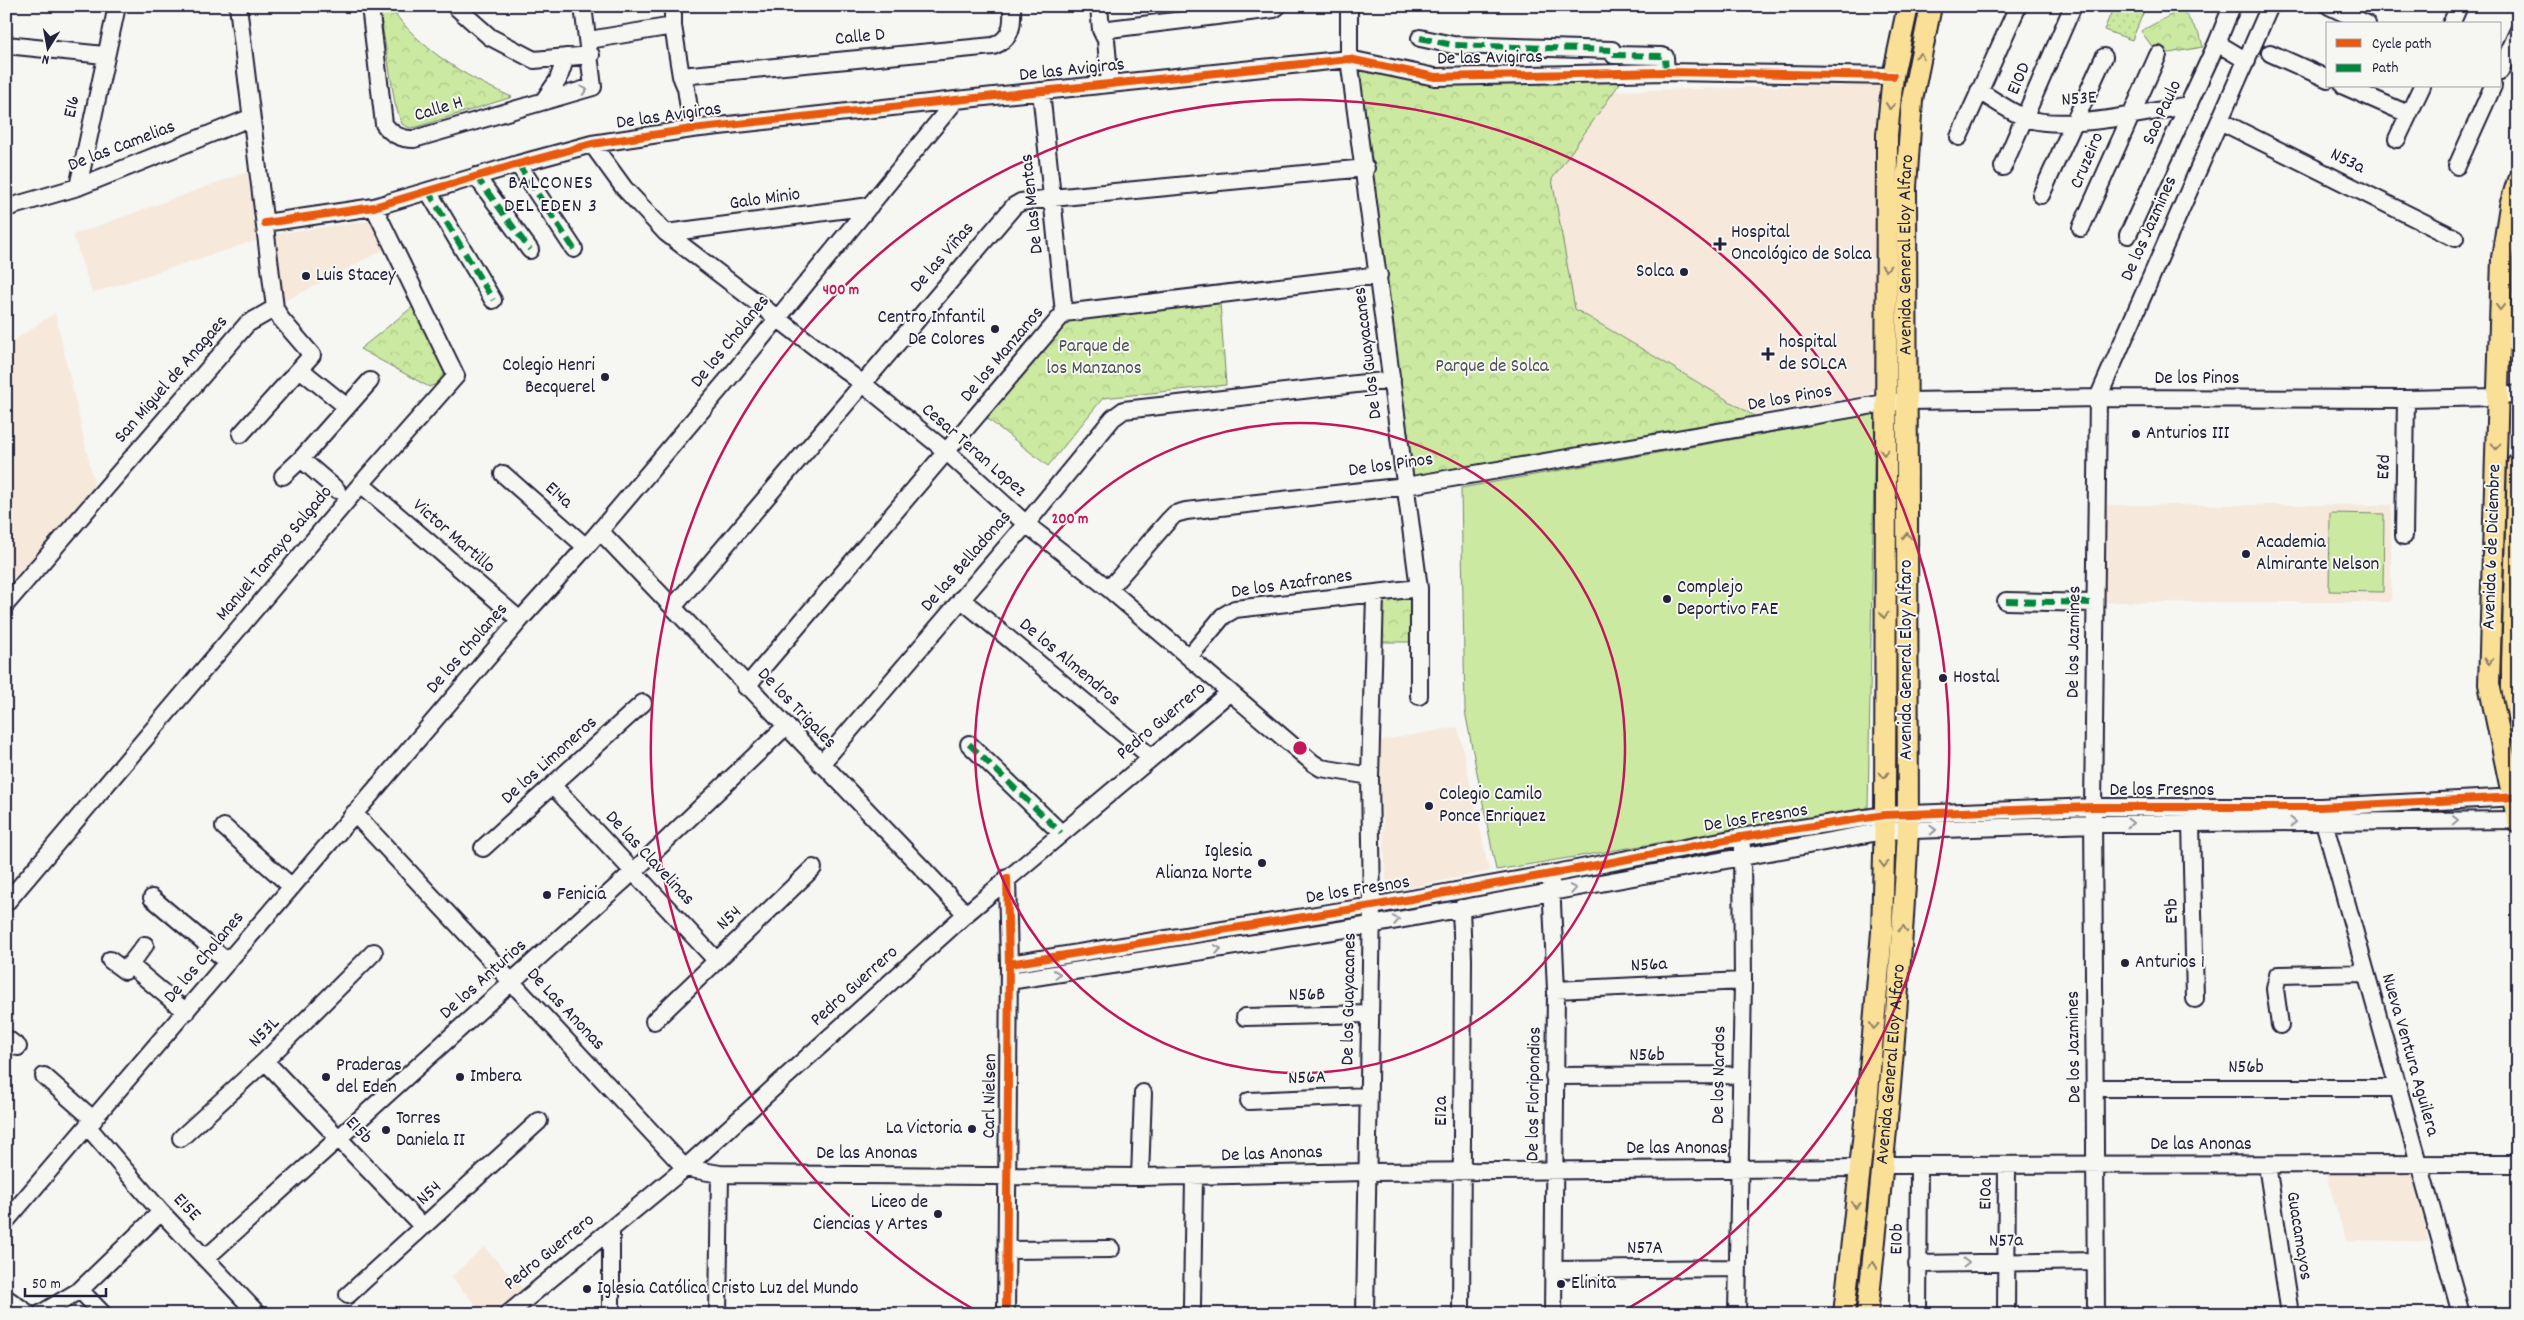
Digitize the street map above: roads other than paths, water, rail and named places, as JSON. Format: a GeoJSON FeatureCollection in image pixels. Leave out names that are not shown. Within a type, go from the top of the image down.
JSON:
{"type":"FeatureCollection","features":[{"type":"Feature","properties":{"kind":"main road","name":"Avenida General Eloy Alfaro"},"geometry":{"type":"LineString","coordinates":[[1844,1314],[1882,932],[1887,134],[1893,76],[1908,6]]}},
{"type":"Feature","properties":{"kind":"main road","name":"Avenida General Eloy Alfaro"},"geometry":{"type":"LineString","coordinates":[[1867,1314],[1894,1059],[1908,822],[1906,187],[1908,126],[1916,74],[1931,6]]}},
{"type":"Feature","properties":{"kind":"main road","name":"Avenida 6 de Diciembre"},"geometry":{"type":"LineString","coordinates":[[2518,180],[2510,206],[2502,258],[2488,684],[2518,821]]}},
{"type":"Feature","properties":{"kind":"main road","name":"Avenida 6 de Diciembre"},"geometry":{"type":"LineString","coordinates":[[2518,463],[2512,688],[2518,715]]}},
{"type":"Feature","properties":{"kind":"street","name":"E16"},"geometry":{"type":"LineString","coordinates":[[78,186],[104,55],[117,6]]}},
{"type":"Feature","properties":{"kind":"street"},"geometry":{"type":"LineString","coordinates":[[238,6],[250,118],[275,308],[281,319],[311,352],[311,359],[241,434]]}},
{"type":"Feature","properties":{"kind":"street","name":"Calle H"},"geometry":{"type":"LineString","coordinates":[[370,6],[384,124],[398,137],[414,139],[594,87],[590,48]]}},
{"type":"Feature","properties":{"kind":"street"},"geometry":{"type":"LineString","coordinates":[[455,6],[490,37],[534,60],[566,57],[590,48],[673,26]]}},
{"type":"Feature","properties":{"kind":"street"},"geometry":{"type":"LineString","coordinates":[[582,6],[590,48]]}},
{"type":"Feature","properties":{"kind":"street"},"geometry":{"type":"LineString","coordinates":[[672,6],[673,26],[681,76],[686,88],[686,130]]}},
{"type":"Feature","properties":{"kind":"street","name":"Calle D"},"geometry":{"type":"LineString","coordinates":[[681,76],[992,46],[1005,40],[1011,30],[1012,6]]}},
{"type":"Feature","properties":{"kind":"street"},"geometry":{"type":"LineString","coordinates":[[1099,6],[1102,30],[1097,42],[1106,84]]}},
{"type":"Feature","properties":{"kind":"street"},"geometry":{"type":"LineString","coordinates":[[1102,30],[1203,11],[1274,9],[1278,6]]}},
{"type":"Feature","properties":{"kind":"street","name":"De los Guayacanes"},"geometry":{"type":"LineString","coordinates":[[1349,6],[1349,59],[1366,168],[1419,588],[1419,696]]}},
{"type":"Feature","properties":{"kind":"street"},"geometry":{"type":"LineString","coordinates":[[1959,137],[2018,6]]}},
{"type":"Feature","properties":{"kind":"street","name":"E10D"},"geometry":{"type":"LineString","coordinates":[[2003,167],[2073,6]]}},
{"type":"Feature","properties":{"kind":"street","name":"Sao Paulo"},"geometry":{"type":"LineString","coordinates":[[2128,235],[2189,105],[2232,6]]}},
{"type":"Feature","properties":{"kind":"street","name":"De los Jazmines"},"geometry":{"type":"LineString","coordinates":[[2096,1314],[2092,807],[2098,398],[2270,6]]}},
{"type":"Feature","properties":{"kind":"street"},"geometry":{"type":"LineString","coordinates":[[2329,6],[2363,22]]}},
{"type":"Feature","properties":{"kind":"street"},"geometry":{"type":"LineString","coordinates":[[2452,22],[2459,6]]}},
{"type":"Feature","properties":{"kind":"street"},"geometry":{"type":"LineString","coordinates":[[2502,67],[2518,32]]}},
{"type":"Feature","properties":{"kind":"street"},"geometry":{"type":"LineString","coordinates":[[1420,38],[1453,45],[1612,50],[1614,55],[1662,56],[1665,57],[1666,72]]}},
{"type":"Feature","properties":{"kind":"street"},"geometry":{"type":"LineString","coordinates":[[2217,43],[2247,60]]}},
{"type":"Feature","properties":{"kind":"street"},"geometry":{"type":"LineString","coordinates":[[6,44],[104,55]]}},
{"type":"Feature","properties":{"kind":"street"},"geometry":{"type":"LineString","coordinates":[[2270,53],[2326,78]]}},
{"type":"Feature","properties":{"kind":"street","name":"Cruzeiro"},"geometry":{"type":"LineString","coordinates":[[2081,228],[2158,55]]}},
{"type":"Feature","properties":{"kind":"street"},"geometry":{"type":"LineString","coordinates":[[544,100],[558,80],[566,57]]}},
{"type":"Feature","properties":{"kind":"street"},"geometry":{"type":"LineString","coordinates":[[2041,195],[2104,57]]}},
{"type":"Feature","properties":{"kind":"street","name":"De las Avigiras"},"geometry":{"type":"LineString","coordinates":[[265,223],[374,207],[592,144],[686,130],[1349,59],[1436,77],[1666,72],[1893,76]]}},
{"type":"Feature","properties":{"kind":"street"},"geometry":{"type":"LineString","coordinates":[[2349,88],[2408,114]]}},
{"type":"Feature","properties":{"kind":"street"},"geometry":{"type":"LineString","coordinates":[[2397,139],[2421,88]]}},
{"type":"Feature","properties":{"kind":"street"},"geometry":{"type":"LineString","coordinates":[[2457,166],[2492,88]]}},
{"type":"Feature","properties":{"kind":"street","name":"De las Mentas"},"geometry":{"type":"LineString","coordinates":[[1041,91],[1064,313]]}},
{"type":"Feature","properties":{"kind":"street","name":"N53E"},"geometry":{"type":"LineString","coordinates":[[1979,91],[2025,118],[2047,122],[2130,115],[2189,105]]}},
{"type":"Feature","properties":{"kind":"street","name":"De los Cholanes"},"geometry":{"type":"LineString","coordinates":[[6,1221],[91,1124],[520,620],[600,531],[956,100]]}},
{"type":"Feature","properties":{"kind":"street","name":"De las Camelias"},"geometry":{"type":"LineString","coordinates":[[6,208],[78,186],[250,118]]}},
{"type":"Feature","properties":{"kind":"street","name":"N53a"},"geometry":{"type":"LineString","coordinates":[[2220,121],[2455,238]]}},
{"type":"Feature","properties":{"kind":"street","name":"Cesar Teran Lopez"},"geometry":{"type":"LineString","coordinates":[[592,144],[624,188],[666,233],[862,383],[947,452],[1026,524],[1108,589],[1313,763],[1321,768],[1370,776]]}},
{"type":"Feature","properties":{"kind":"street"},"geometry":{"type":"LineString","coordinates":[[518,164],[574,249]]}},
{"type":"Feature","properties":{"kind":"street","name":"De las Viñas"},"geometry":{"type":"LineString","coordinates":[[674,606],[1014,206],[1021,202],[1052,198],[1366,168]]}},
{"type":"Feature","properties":{"kind":"street"},"geometry":{"type":"LineString","coordinates":[[476,176],[530,250]]}},
{"type":"Feature","properties":{"kind":"street"},"geometry":{"type":"LineString","coordinates":[[428,190],[493,300]]}},
{"type":"Feature","properties":{"kind":"street","name":"Galo Minio"},"geometry":{"type":"LineString","coordinates":[[666,233],[870,206]]}},
{"type":"Feature","properties":{"kind":"street","name":"Manuel Tamayo Salgado"},"geometry":{"type":"LineString","coordinates":[[6,903],[361,484],[456,376],[374,207]]}},
{"type":"Feature","properties":{"kind":"street","name":"De los Manzanos"},"geometry":{"type":"LineString","coordinates":[[746,687],[1064,313],[1379,275]]}},
{"type":"Feature","properties":{"kind":"street","name":"San Miguel de Anagaes"},"geometry":{"type":"LineString","coordinates":[[6,604],[248,324],[275,308]]}},
{"type":"Feature","properties":{"kind":"street"},"geometry":{"type":"LineString","coordinates":[[300,370],[347,407]]}},
{"type":"Feature","properties":{"kind":"street","name":"De las Belladonas"},"geometry":{"type":"LineString","coordinates":[[821,764],[1026,524],[1109,423],[1124,410],[1392,380]]}},
{"type":"Feature","properties":{"kind":"street"},"geometry":{"type":"LineString","coordinates":[[283,476],[301,459],[370,381]]}},
{"type":"Feature","properties":{"kind":"street","name":"De los Pinos"},"geometry":{"type":"LineString","coordinates":[[1108,589],[1175,514],[1186,511],[1406,486],[1884,403],[2098,398],[2406,399],[2496,397],[2518,394]]}},
{"type":"Feature","properties":{"kind":"street","name":"E8d"},"geometry":{"type":"LineString","coordinates":[[2404,536],[2406,399]]}},
{"type":"Feature","properties":{"kind":"street"},"geometry":{"type":"LineString","coordinates":[[301,459],[337,490]]}},
{"type":"Feature","properties":{"kind":"street","name":"E14a"},"geometry":{"type":"LineString","coordinates":[[503,474],[586,547]]}},
{"type":"Feature","properties":{"kind":"street","name":"Victor Martillo"},"geometry":{"type":"LineString","coordinates":[[361,484],[520,620]]}},
{"type":"Feature","properties":{"kind":"street","name":"De los Trigales"},"geometry":{"type":"LineString","coordinates":[[600,531],[674,606],[746,687],[966,914]]}},
{"type":"Feature","properties":{"kind":"street","name":"De los Azafranes"},"geometry":{"type":"LineString","coordinates":[[1189,657],[1223,616],[1235,609],[1375,595],[1419,588]]}},
{"type":"Feature","properties":{"kind":"street","name":"De los Guayacanes"},"geometry":{"type":"LineString","coordinates":[[1365,1314],[1372,906],[1370,776],[1375,595]]}},
{"type":"Feature","properties":{"kind":"street","name":"De los Almendros"},"geometry":{"type":"LineString","coordinates":[[961,599],[1151,758]]}},
{"type":"Feature","properties":{"kind":"street"},"geometry":{"type":"LineString","coordinates":[[2006,601],[2095,603]]}},
{"type":"Feature","properties":{"kind":"street","name":"Pedro Guerrero"},"geometry":{"type":"LineString","coordinates":[[508,1314],[685,1168],[1007,878],[1230,692]]}},
{"type":"Feature","properties":{"kind":"street","name":"De los Limoneros"},"geometry":{"type":"LineString","coordinates":[[483,848],[643,703]]}},
{"type":"Feature","properties":{"kind":"street","name":"De los Anturios"},"geometry":{"type":"LineString","coordinates":[[206,1258],[340,1140],[512,981],[634,872],[785,727]]}},
{"type":"Feature","properties":{"kind":"street"},"geometry":{"type":"LineString","coordinates":[[969,744],[1061,833]]}},
{"type":"Feature","properties":{"kind":"street","name":"De las Clavelinas"},"geometry":{"type":"LineString","coordinates":[[553,786],[716,960]]}},
{"type":"Feature","properties":{"kind":"street","name":"De los Fresnos"},"geometry":{"type":"LineString","coordinates":[[1908,822],[2191,823],[2514,798]]}},
{"type":"Feature","properties":{"kind":"street","name":"De los Fresnos"},"geometry":{"type":"LineString","coordinates":[[1009,964],[1372,906],[1741,837],[1884,823],[2092,807],[2518,821]]}},
{"type":"Feature","properties":{"kind":"street","name":"De Las Anonas"},"geometry":{"type":"LineString","coordinates":[[354,813],[685,1168]]}},
{"type":"Feature","properties":{"kind":"street","name":"Nueva Ventura Aguilera"},"geometry":{"type":"LineString","coordinates":[[2321,814],[2461,1314]]}},
{"type":"Feature","properties":{"kind":"street","name":"De los Fresnos"},"geometry":{"type":"LineString","coordinates":[[1009,981],[1371,925],[1551,893],[1742,857],[1884,823]]}},
{"type":"Feature","properties":{"kind":"street","name":"E9b"},"geometry":{"type":"LineString","coordinates":[[2191,823],[2195,999]]}},
{"type":"Feature","properties":{"kind":"street"},"geometry":{"type":"LineString","coordinates":[[224,827],[292,887]]}},
{"type":"Feature","properties":{"kind":"street","name":"De los Nardos"},"geometry":{"type":"LineString","coordinates":[[1736,1314],[1743,981],[1741,837]]}},
{"type":"Feature","properties":{"kind":"street","name":"N54"},"geometry":{"type":"LineString","coordinates":[[654,1020],[813,868]]}},
{"type":"Feature","properties":{"kind":"street","name":"De los Floripondios"},"geometry":{"type":"LineString","coordinates":[[1551,874],[1556,990],[1553,1314]]}},
{"type":"Feature","properties":{"kind":"street","name":"Carl Nielsen"},"geometry":{"type":"LineString","coordinates":[[1006,1314],[1009,981],[1007,878]]}},
{"type":"Feature","properties":{"kind":"street"},"geometry":{"type":"LineString","coordinates":[[152,898],[228,962]]}},
{"type":"Feature","properties":{"kind":"street","name":"E12a"},"geometry":{"type":"LineString","coordinates":[[1461,908],[1463,959],[1461,1314]]}},
{"type":"Feature","properties":{"kind":"street"},"geometry":{"type":"LineString","coordinates":[[1293,918],[1296,936]]}},
{"type":"Feature","properties":{"kind":"street"},"geometry":{"type":"LineString","coordinates":[[1179,936],[1183,954]]}},
{"type":"Feature","properties":{"kind":"street"},"geometry":{"type":"LineString","coordinates":[[110,960],[125,971],[145,945]]}},
{"type":"Feature","properties":{"kind":"street","name":"N53L"},"geometry":{"type":"LineString","coordinates":[[181,1138],[265,1061],[374,952]]}},
{"type":"Feature","properties":{"kind":"street"},"geometry":{"type":"LineString","coordinates":[[130,965],[186,1012]]}},
{"type":"Feature","properties":{"kind":"street"},"geometry":{"type":"LineString","coordinates":[[2280,1025],[2274,989],[2278,976],[2364,973]]}},
{"type":"Feature","properties":{"kind":"street","name":"N56a"},"geometry":{"type":"LineString","coordinates":[[1556,990],[1743,981]]}},
{"type":"Feature","properties":{"kind":"street","name":"N56B"},"geometry":{"type":"LineString","coordinates":[[1245,1017],[1369,1014]]}},
{"type":"Feature","properties":{"kind":"street","name":"E15b"},"geometry":{"type":"LineString","coordinates":[[265,1061],[423,1228]]}},
{"type":"Feature","properties":{"kind":"street","name":"N56b"},"geometry":{"type":"LineString","coordinates":[[1554,1076],[1740,1075]]}},
{"type":"Feature","properties":{"kind":"street","name":"E15E"},"geometry":{"type":"LineString","coordinates":[[44,1076],[91,1124],[161,1212],[258,1314]]}},
{"type":"Feature","properties":{"kind":"street","name":"N56b"},"geometry":{"type":"LineString","coordinates":[[2095,1088],[2397,1088]]}},
{"type":"Feature","properties":{"kind":"street"},"geometry":{"type":"LineString","coordinates":[[1140,1177],[1143,1093]]}},
{"type":"Feature","properties":{"kind":"street","name":"N56A"},"geometry":{"type":"LineString","coordinates":[[1249,1101],[1368,1096]]}},
{"type":"Feature","properties":{"kind":"street","name":"N54"},"geometry":{"type":"LineString","coordinates":[[348,1295],[539,1120]]}},
{"type":"Feature","properties":{"kind":"street","name":"De las Anonas"},"geometry":{"type":"LineString","coordinates":[[1883,1165],[2518,1164]]}},
{"type":"Feature","properties":{"kind":"street","name":"E10b"},"geometry":{"type":"LineString","coordinates":[[1918,1314],[1919,1165]]}},
{"type":"Feature","properties":{"kind":"street","name":"E10a"},"geometry":{"type":"LineString","coordinates":[[2006,1314],[2007,1165]]}},
{"type":"Feature","properties":{"kind":"street","name":"Guacamayos"},"geometry":{"type":"LineString","coordinates":[[2267,1165],[2290,1314]]}},
{"type":"Feature","properties":{"kind":"street","name":"De las Anonas"},"geometry":{"type":"LineString","coordinates":[[685,1168],[720,1174],[1006,1174],[1194,1177],[1367,1172],[1860,1168]]}},
{"type":"Feature","properties":{"kind":"street"},"geometry":{"type":"LineString","coordinates":[[718,1314],[720,1174]]}},
{"type":"Feature","properties":{"kind":"street"},"geometry":{"type":"LineString","coordinates":[[1192,1306],[1194,1177]]}},
{"type":"Feature","properties":{"kind":"street"},"geometry":{"type":"LineString","coordinates":[[40,1314],[80,1290],[161,1212]]}},
{"type":"Feature","properties":{"kind":"street"},"geometry":{"type":"LineString","coordinates":[[611,1229],[611,1314]]}},
{"type":"Feature","properties":{"kind":"street"},"geometry":{"type":"LineString","coordinates":[[1006,1250],[1111,1249]]}},
{"type":"Feature","properties":{"kind":"street","name":"N57a"},"geometry":{"type":"LineString","coordinates":[[1917,1264],[2095,1260]]}},
{"type":"Feature","properties":{"kind":"street","name":"N57A"},"geometry":{"type":"LineString","coordinates":[[1553,1270],[1737,1268]]}},
{"type":"Feature","properties":{"kind":"street"},"geometry":{"type":"LineString","coordinates":[[80,1290],[103,1314]]}},
{"type":"Feature","properties":{"kind":"street"},"geometry":{"type":"LineString","coordinates":[[6,1298],[29,1314]]}},
{"type":"Feature","properties":{"kind":"place","name":"Hospital Oncológico de Solca"},"geometry":{"type":"Point","coordinates":[1720,244]}},
{"type":"Feature","properties":{"kind":"place","name":"Solca"},"geometry":{"type":"Point","coordinates":[1684,272]}},
{"type":"Feature","properties":{"kind":"place","name":"Luis Stacey"},"geometry":{"type":"Point","coordinates":[306,276]}},
{"type":"Feature","properties":{"kind":"place","name":"Centro Infantil De Colores"},"geometry":{"type":"Point","coordinates":[995,329]}},
{"type":"Feature","properties":{"kind":"place","name":"hospital de SOLCA"},"geometry":{"type":"Point","coordinates":[1768,354]}},
{"type":"Feature","properties":{"kind":"place","name":"Colegio Henri Becquerel"},"geometry":{"type":"Point","coordinates":[605,377]}},
{"type":"Feature","properties":{"kind":"place","name":"Anturios III"},"geometry":{"type":"Point","coordinates":[2136,434]}},
{"type":"Feature","properties":{"kind":"place","name":"Academia Almirante Nelson"},"geometry":{"type":"Point","coordinates":[2246,554]}},
{"type":"Feature","properties":{"kind":"place","name":"Complejo Deportivo FAE"},"geometry":{"type":"Point","coordinates":[1667,599]}},
{"type":"Feature","properties":{"kind":"place","name":"Hostal"},"geometry":{"type":"Point","coordinates":[1943,678]}},
{"type":"Feature","properties":{"kind":"place","name":"Colegio Camilo Ponce Enriquez"},"geometry":{"type":"Point","coordinates":[1429,806]}},
{"type":"Feature","properties":{"kind":"place","name":"Iglesia Alianza Norte"},"geometry":{"type":"Point","coordinates":[1262,863]}},
{"type":"Feature","properties":{"kind":"place","name":"Fenicia"},"geometry":{"type":"Point","coordinates":[547,895]}},
{"type":"Feature","properties":{"kind":"place","name":"Anturios 1"},"geometry":{"type":"Point","coordinates":[2125,963]}},
{"type":"Feature","properties":{"kind":"place","name":"Praderas del Eden"},"geometry":{"type":"Point","coordinates":[326,1077]}},
{"type":"Feature","properties":{"kind":"place","name":"Imbera"},"geometry":{"type":"Point","coordinates":[460,1077]}},
{"type":"Feature","properties":{"kind":"place","name":"La Victoria"},"geometry":{"type":"Point","coordinates":[972,1129]}},
{"type":"Feature","properties":{"kind":"place","name":"Torres Daniela II"},"geometry":{"type":"Point","coordinates":[386,1130]}},
{"type":"Feature","properties":{"kind":"place","name":"Liceo de Ciencias y Artes"},"geometry":{"type":"Point","coordinates":[938,1214]}},
{"type":"Feature","properties":{"kind":"place","name":"Elinita"},"geometry":{"type":"Point","coordinates":[1561,1284]}},
{"type":"Feature","properties":{"kind":"place","name":"Iglesia Católica Cristo Luz del Mundo"},"geometry":{"type":"Point","coordinates":[587,1289]}},
{"type":"Feature","properties":{"kind":"district","name":"BALCONES DEL EDEN 3"},"geometry":{"type":"Point","coordinates":[551,196]}},
{"type":"Feature","properties":{"kind":"park label","name":"Parque de los Manzanos"},"geometry":{"type":"Point","coordinates":[1094,358]}},
{"type":"Feature","properties":{"kind":"park label","name":"Parque de Solca"},"geometry":{"type":"Point","coordinates":[1492,367]}}]}
